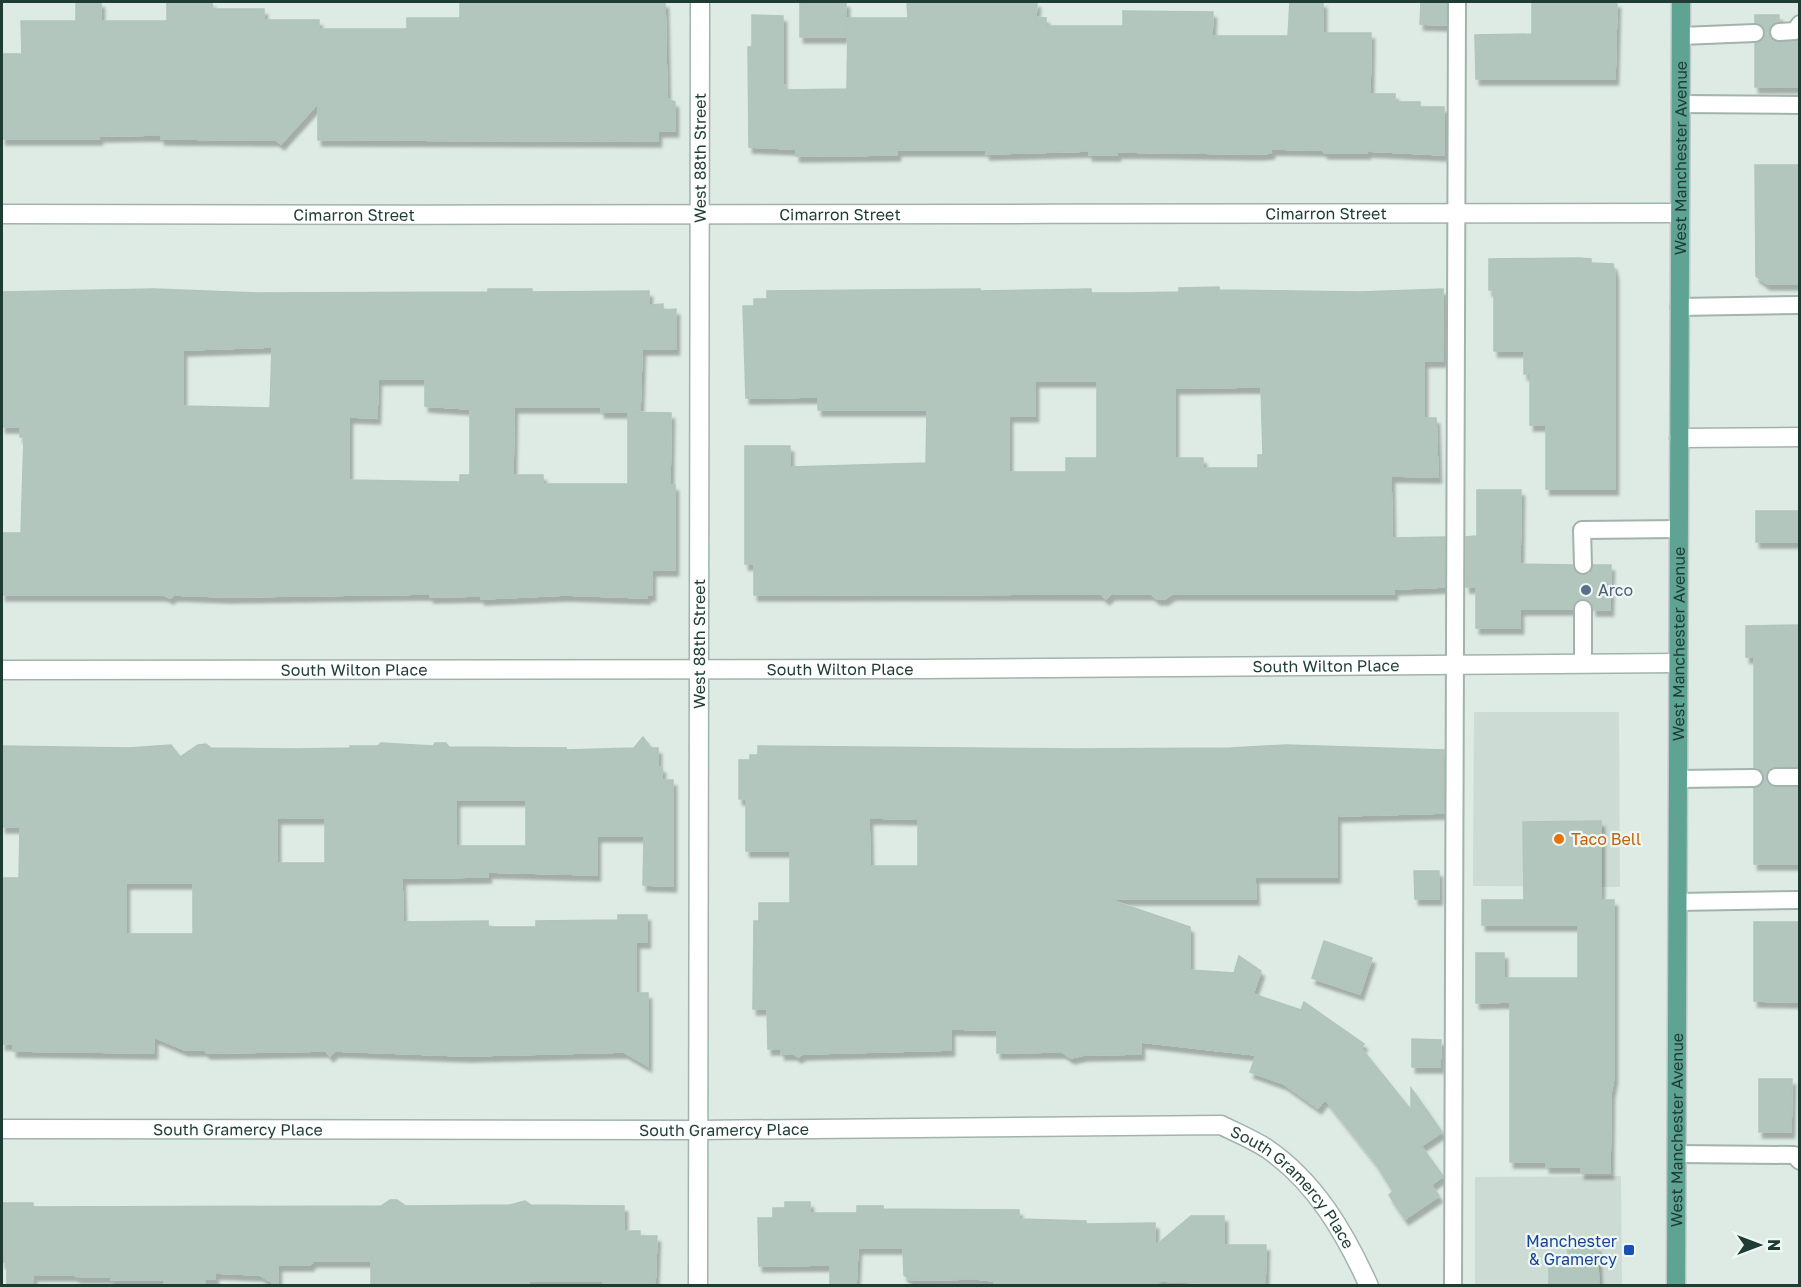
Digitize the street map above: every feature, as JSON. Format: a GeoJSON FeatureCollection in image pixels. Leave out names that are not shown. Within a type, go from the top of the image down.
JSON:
{"type":"FeatureCollection","features":[{"type":"Feature","properties":{"kind":"main road","name":"West Manchester Avenue"},"geometry":{"type":"LineString","coordinates":[[1676,1286],[1679,213],[1682,2]]}},
{"type":"Feature","properties":{"kind":"street","name":"West 88th Street"},"geometry":{"type":"LineString","coordinates":[[698,1286],[700,2]]}},
{"type":"Feature","properties":{"kind":"street","name":"Cimarron Street"},"geometry":{"type":"LineString","coordinates":[[2,214],[699,216],[1679,213]]}},
{"type":"Feature","properties":{"kind":"street"},"geometry":{"type":"LineString","coordinates":[[1679,438],[1800,437]]}},
{"type":"Feature","properties":{"kind":"street","name":"South Wilton Place"},"geometry":{"type":"LineString","coordinates":[[2,670],[698,670],[1678,663]]}},
{"type":"Feature","properties":{"kind":"street","name":"South Gramercy Place"},"geometry":{"type":"LineString","coordinates":[[2,1129],[698,1130],[1221,1125],[1265,1148],[1303,1179],[1341,1228],[1369,1286]]}},
{"type":"Feature","properties":{"kind":"lane"},"geometry":{"type":"LineString","coordinates":[[1453,1286],[1457,2]]}},
{"type":"Feature","properties":{"kind":"lane"},"geometry":{"type":"LineString","coordinates":[[1779,32],[1795,31],[1800,24]]}},
{"type":"Feature","properties":{"kind":"lane"},"geometry":{"type":"LineString","coordinates":[[1681,36],[1755,33]]}},
{"type":"Feature","properties":{"kind":"lane"},"geometry":{"type":"LineString","coordinates":[[1680,104],[1800,105]]}},
{"type":"Feature","properties":{"kind":"lane"},"geometry":{"type":"LineString","coordinates":[[1679,307],[1800,305]]}},
{"type":"Feature","properties":{"kind":"lane"},"geometry":{"type":"LineString","coordinates":[[1583,565],[1582,530],[1679,529]]}},
{"type":"Feature","properties":{"kind":"lane"},"geometry":{"type":"LineString","coordinates":[[1583,609],[1583,664]]}},
{"type":"Feature","properties":{"kind":"lane"},"geometry":{"type":"LineString","coordinates":[[1776,777],[1800,777]]}},
{"type":"Feature","properties":{"kind":"lane"},"geometry":{"type":"LineString","coordinates":[[1678,779],[1754,778]]}},
{"type":"Feature","properties":{"kind":"lane"},"geometry":{"type":"LineString","coordinates":[[1677,902],[1800,900]]}},
{"type":"Feature","properties":{"kind":"lane"},"geometry":{"type":"LineString","coordinates":[[1677,1154],[1794,1155],[1800,1161]]}},
{"type":"Feature","properties":{"kind":"shaded area"},"geometry":{"type":"Polygon","coordinates":[[[1474,712],[1619,712],[1620,887],[1473,886],[1474,712]]]}},
{"type":"Feature","properties":{"kind":"shaded area"},"geometry":{"type":"Polygon","coordinates":[[[1621,1176],[1622,1285],[1475,1285],[1475,1177],[1621,1176]]]}},
{"type":"Feature","properties":{"kind":"building"},"geometry":{"type":"Polygon","coordinates":[[[76,2],[101,2],[101,21],[167,21],[167,2],[212,2],[213,9],[264,9],[264,20],[319,20],[319,29],[407,29],[407,18],[460,18],[460,2],[665,2],[667,99],[675,102],[675,131],[658,131],[658,141],[318,140],[318,103],[281,144],[276,140],[161,139],[161,135],[99,136],[99,139],[2,139],[2,54],[22,54],[21,21],[76,21],[76,2]]]}},
{"type":"Feature","properties":{"kind":"building"},"geometry":{"type":"Polygon","coordinates":[[[800,2],[846,2],[846,37],[800,37],[800,2]]]}},
{"type":"Feature","properties":{"kind":"building"},"geometry":{"type":"Polygon","coordinates":[[[907,2],[1037,2],[1036,17],[1046,18],[1046,26],[1123,26],[1123,11],[1213,12],[1212,36],[1288,36],[1290,2],[1323,2],[1323,33],[1371,33],[1370,94],[1395,94],[1395,102],[1420,102],[1420,107],[1444,107],[1444,155],[1367,151],[1367,153],[1325,153],[1322,150],[1271,149],[1271,153],[1258,154],[1117,152],[1117,155],[1089,155],[1089,151],[986,154],[986,150],[897,150],[897,155],[796,156],[796,149],[749,147],[748,47],[752,47],[752,15],[783,16],[783,85],[786,85],[786,90],[847,89],[848,18],[908,18],[907,2]]]}},
{"type":"Feature","properties":{"kind":"building"},"geometry":{"type":"Polygon","coordinates":[[[1421,2],[1447,2],[1446,25],[1420,24],[1421,2]]]}},
{"type":"Feature","properties":{"kind":"building"},"geometry":{"type":"Polygon","coordinates":[[[1532,2],[1617,2],[1615,79],[1476,79],[1475,35],[1532,34],[1532,2]]]}},
{"type":"Feature","properties":{"kind":"building"},"geometry":{"type":"Polygon","coordinates":[[[1755,15],[1779,15],[1779,21],[1769,28],[1774,41],[1800,40],[1800,87],[1755,87],[1755,44],[1761,41],[1765,33],[1763,27],[1755,23],[1755,15]]]}},
{"type":"Feature","properties":{"kind":"building"},"geometry":{"type":"Polygon","coordinates":[[[1755,165],[1800,165],[1800,284],[1767,284],[1756,276],[1755,165]]]}},
{"type":"Feature","properties":{"kind":"building"},"geometry":{"type":"Polygon","coordinates":[[[1489,259],[1591,259],[1591,263],[1613,264],[1615,274],[1615,489],[1546,489],[1546,425],[1530,425],[1530,374],[1524,374],[1524,351],[1494,351],[1494,290],[1489,290],[1489,259]]]}},
{"type":"Feature","properties":{"kind":"building"},"geometry":{"type":"Polygon","coordinates":[[[1219,287],[1219,290],[1360,292],[1443,289],[1443,361],[1424,361],[1424,418],[1436,418],[1438,477],[1391,476],[1392,538],[1445,537],[1445,587],[1394,589],[1394,594],[1172,594],[1165,599],[1157,599],[1151,594],[1111,594],[1106,599],[1101,594],[754,595],[754,564],[745,564],[745,446],[790,446],[790,467],[926,463],[927,410],[818,410],[818,397],[746,398],[743,306],[754,306],[754,299],[767,299],[767,291],[1091,289],[1091,293],[1130,293],[1179,292],[1179,288],[1219,287]],[[1035,381],[1035,416],[1009,416],[1009,472],[1066,472],[1066,458],[1097,458],[1097,381],[1035,381]],[[1261,387],[1175,388],[1175,458],[1203,458],[1203,468],[1258,468],[1258,455],[1263,455],[1261,387]]]}},
{"type":"Feature","properties":{"kind":"building"},"geometry":{"type":"Polygon","coordinates":[[[154,289],[257,293],[488,292],[488,289],[532,289],[532,292],[649,291],[649,305],[663,304],[663,310],[676,309],[676,349],[642,349],[640,412],[628,412],[671,413],[670,485],[675,485],[675,570],[652,570],[652,595],[647,595],[647,598],[565,595],[481,599],[481,596],[430,597],[430,594],[227,597],[174,595],[170,598],[164,595],[2,595],[2,533],[21,533],[24,437],[20,437],[20,427],[2,427],[2,292],[154,289]],[[272,347],[183,350],[183,406],[270,408],[272,347]],[[378,379],[377,418],[349,417],[349,480],[460,482],[460,475],[470,475],[470,409],[425,406],[425,379],[378,379]],[[514,407],[513,475],[543,475],[543,484],[628,484],[628,412],[601,412],[601,407],[514,407]]]}},
{"type":"Feature","properties":{"kind":"building"},"geometry":{"type":"Polygon","coordinates":[[[1477,490],[1521,490],[1520,564],[1572,565],[1574,571],[1583,575],[1589,574],[1593,565],[1611,565],[1610,610],[1593,610],[1592,603],[1582,599],[1574,603],[1572,609],[1520,609],[1520,628],[1476,628],[1476,587],[1466,587],[1466,537],[1477,536],[1477,490]]]}},
{"type":"Feature","properties":{"kind":"building"},"geometry":{"type":"Polygon","coordinates":[[[1756,511],[1800,511],[1800,542],[1756,542],[1756,511]]]}},
{"type":"Feature","properties":{"kind":"building"},"geometry":{"type":"Polygon","coordinates":[[[1800,625],[1800,766],[1771,768],[1766,776],[1771,786],[1800,788],[1800,864],[1754,864],[1754,788],[1763,784],[1764,777],[1760,769],[1754,768],[1754,657],[1746,657],[1746,626],[1800,625]]]}},
{"type":"Feature","properties":{"kind":"building"},"geometry":{"type":"Polygon","coordinates":[[[643,737],[651,748],[658,748],[658,767],[662,767],[662,780],[673,780],[673,886],[643,885],[644,836],[597,836],[597,875],[488,872],[488,877],[402,878],[403,922],[488,921],[488,927],[536,927],[536,921],[618,920],[618,915],[647,915],[647,942],[636,942],[636,993],[648,993],[648,1066],[624,1052],[466,1056],[335,1051],[330,1056],[326,1051],[207,1053],[204,1050],[185,1050],[154,1037],[154,1053],[13,1051],[13,1044],[2,1044],[3,878],[19,878],[20,827],[2,827],[2,746],[129,748],[171,745],[180,757],[198,745],[206,744],[211,748],[298,749],[378,746],[381,743],[433,746],[435,743],[446,743],[449,747],[566,748],[566,750],[634,748],[643,737]],[[456,800],[456,846],[526,846],[526,800],[456,800]],[[277,818],[277,863],[325,863],[325,818],[277,818]],[[126,883],[126,934],[193,934],[193,883],[126,883]]]}},
{"type":"Feature","properties":{"kind":"building"},"geometry":{"type":"Polygon","coordinates":[[[1286,745],[1444,750],[1444,813],[1337,816],[1337,877],[1255,877],[1256,899],[1108,899],[1190,927],[1190,970],[1234,973],[1239,956],[1261,971],[1253,994],[1301,1010],[1304,1002],[1364,1044],[1361,1048],[1411,1110],[1411,1088],[1442,1132],[1421,1146],[1443,1176],[1431,1185],[1439,1196],[1405,1219],[1389,1195],[1393,1191],[1375,1162],[1325,1099],[1318,1108],[1284,1084],[1250,1072],[1256,1055],[1141,1042],[1141,1054],[1084,1055],[1071,1058],[1062,1052],[997,1053],[997,1030],[951,1029],[951,1050],[803,1054],[798,1057],[794,1054],[781,1054],[781,1049],[768,1049],[767,1009],[753,1009],[754,921],[759,921],[759,903],[790,903],[790,851],[746,851],[746,799],[739,799],[739,760],[750,760],[750,755],[758,755],[758,746],[1231,748],[1286,745]],[[869,818],[870,866],[918,866],[918,819],[869,818]]]}},
{"type":"Feature","properties":{"kind":"building"},"geometry":{"type":"Polygon","coordinates":[[[1601,821],[1601,900],[1614,900],[1614,1078],[1611,1093],[1610,1173],[1581,1173],[1581,1167],[1546,1167],[1546,1162],[1510,1162],[1510,1002],[1476,1003],[1476,953],[1504,953],[1504,978],[1578,978],[1578,925],[1482,925],[1482,900],[1524,900],[1523,822],[1601,821]]]}},
{"type":"Feature","properties":{"kind":"building"},"geometry":{"type":"Polygon","coordinates":[[[1414,871],[1439,871],[1439,899],[1415,899],[1414,871]]]}},
{"type":"Feature","properties":{"kind":"building"},"geometry":{"type":"Polygon","coordinates":[[[1754,922],[1800,922],[1800,1002],[1754,1001],[1754,922]]]}},
{"type":"Feature","properties":{"kind":"building"},"geometry":{"type":"Polygon","coordinates":[[[1324,941],[1372,958],[1360,994],[1312,978],[1324,941]]]}},
{"type":"Feature","properties":{"kind":"building"},"geometry":{"type":"Polygon","coordinates":[[[1412,1039],[1441,1040],[1440,1067],[1412,1067],[1412,1039]]]}},
{"type":"Feature","properties":{"kind":"building"},"geometry":{"type":"Polygon","coordinates":[[[1759,1079],[1792,1079],[1791,1132],[1759,1132],[1759,1079]]]}},
{"type":"Feature","properties":{"kind":"building"},"geometry":{"type":"Polygon","coordinates":[[[390,1200],[397,1200],[406,1206],[510,1205],[525,1201],[531,1205],[624,1206],[624,1231],[640,1231],[640,1236],[657,1236],[655,1286],[603,1284],[603,1281],[529,1281],[529,1286],[371,1286],[371,1261],[313,1261],[310,1265],[278,1265],[278,1286],[260,1275],[215,1273],[215,1279],[205,1279],[205,1286],[164,1286],[165,1280],[111,1280],[111,1277],[33,1275],[33,1286],[7,1286],[7,1262],[2,1262],[2,1203],[33,1203],[33,1207],[381,1206],[390,1200]]]}},
{"type":"Feature","properties":{"kind":"building"},"geometry":{"type":"Polygon","coordinates":[[[785,1202],[810,1202],[810,1213],[857,1213],[857,1206],[883,1206],[883,1209],[1019,1210],[1019,1219],[1086,1221],[1086,1224],[1155,1223],[1155,1246],[1191,1216],[1224,1216],[1224,1245],[1266,1245],[1265,1286],[1161,1281],[1151,1286],[994,1286],[994,1281],[977,1279],[911,1280],[904,1275],[903,1248],[858,1248],[856,1286],[830,1285],[830,1265],[759,1266],[758,1218],[773,1218],[773,1208],[785,1208],[785,1202]]]}},
{"type":"Feature","properties":{"kind":"building"},"geometry":{"type":"Polygon","coordinates":[[[1568,1246],[1597,1246],[1599,1286],[1549,1286],[1549,1262],[1568,1262],[1568,1246]]]}},
{"type":"Feature","properties":{"kind":"place","name":"Arco"},"geometry":{"type":"Point","coordinates":[1586,590]}},
{"type":"Feature","properties":{"kind":"place","name":"Taco Bell"},"geometry":{"type":"Point","coordinates":[1559,839]}},
{"type":"Feature","properties":{"kind":"place","name":"Manchester & Gramercy"},"geometry":{"type":"Point","coordinates":[1629,1250]}}]}
